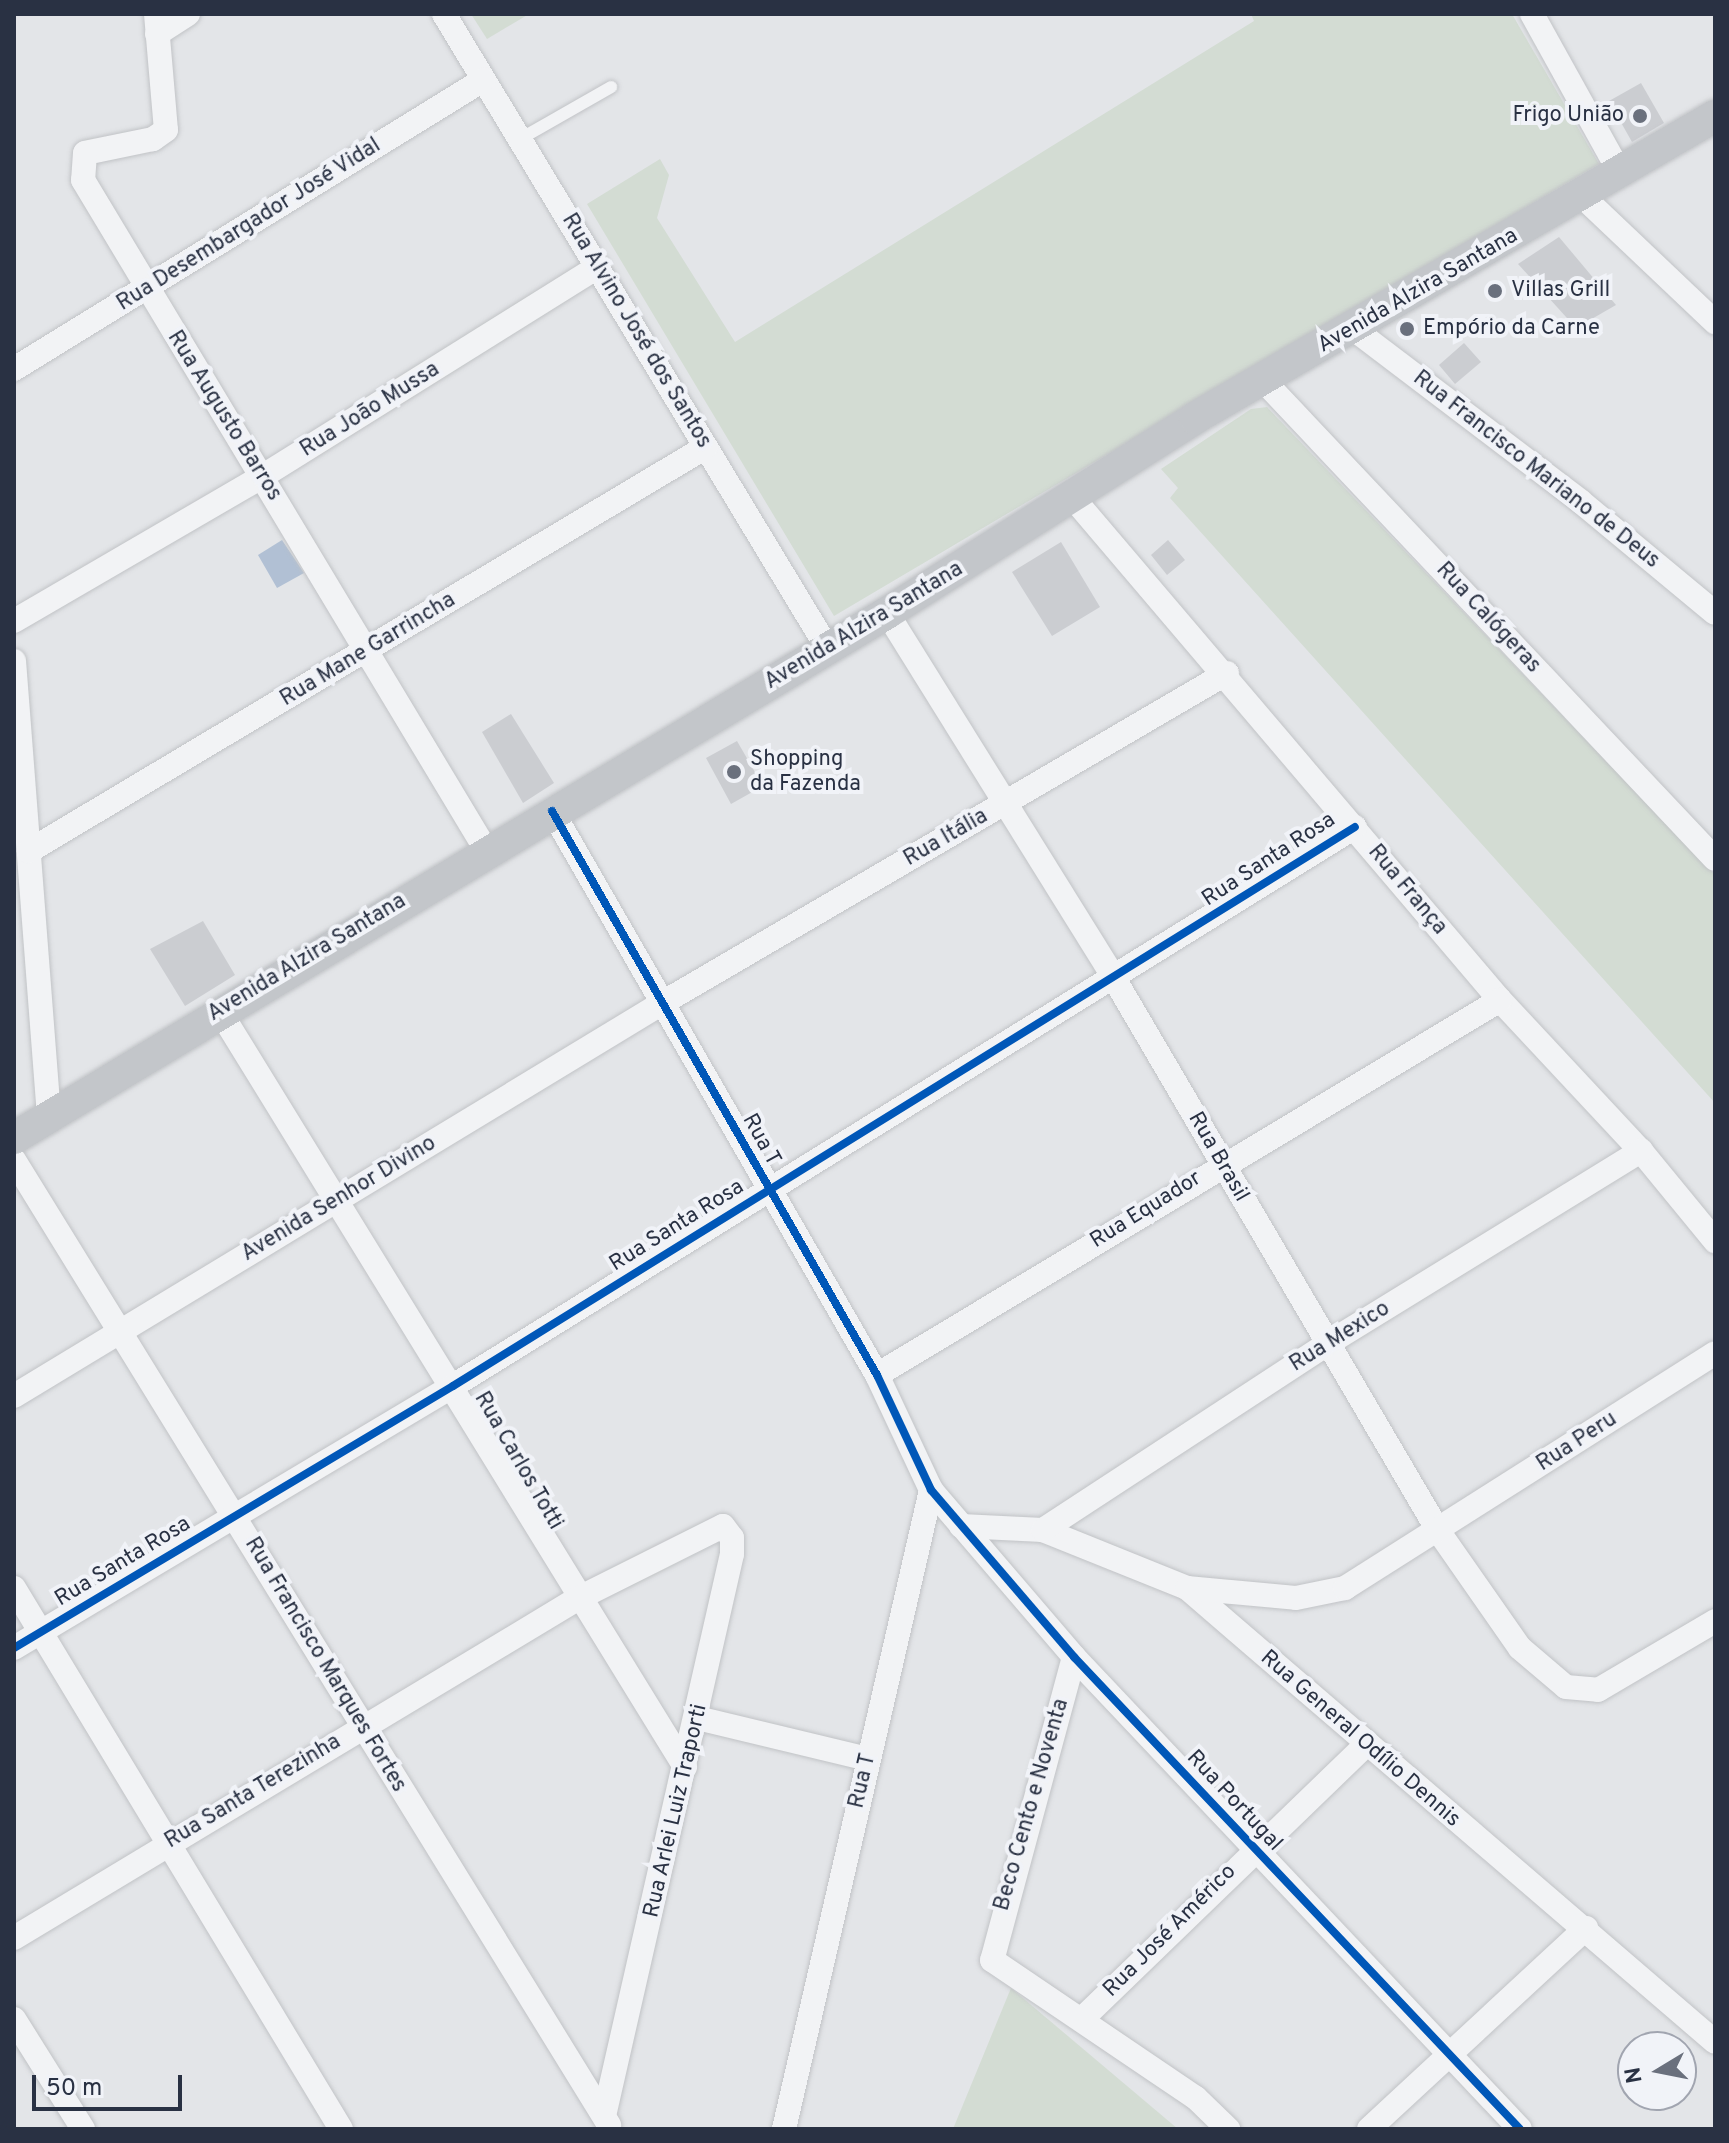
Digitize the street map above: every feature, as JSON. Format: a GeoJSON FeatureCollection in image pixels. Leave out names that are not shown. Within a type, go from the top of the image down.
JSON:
{"type":"FeatureCollection","features":[{"type":"Feature","properties":{"kind":"main road","name":"Avenida Alzira Santana"},"geometry":{"type":"LineString","coordinates":[[14,1138],[219,1010],[828,649],[1261,378],[1355,330],[1715,116]]}},
{"type":"Feature","properties":{"kind":"street"},"geometry":{"type":"LineString","coordinates":[[156,24],[188,14]]}},
{"type":"Feature","properties":{"kind":"street","name":"Rua Alvino José dos Santos"},"geometry":{"type":"LineString","coordinates":[[444,14],[828,649]]}},
{"type":"Feature","properties":{"kind":"street"},"geometry":{"type":"LineString","coordinates":[[1532,14],[1620,173]]}},
{"type":"Feature","properties":{"kind":"street","name":"Rua Augusto Barros"},"geometry":{"type":"LineString","coordinates":[[156,24],[166,130],[153,139],[85,153],[79,170],[145,291],[263,476],[486,850]]}},
{"type":"Feature","properties":{"kind":"street","name":"Rua Desembargador José Vidal"},"geometry":{"type":"LineString","coordinates":[[14,369],[483,80]]}},
{"type":"Feature","properties":{"kind":"street"},"geometry":{"type":"LineString","coordinates":[[1581,195],[1715,322]]}},
{"type":"Feature","properties":{"kind":"street","name":"Rua João Mussa"},"geometry":{"type":"LineString","coordinates":[[14,621],[263,476],[598,267]]}},
{"type":"Feature","properties":{"kind":"street","name":"Rua Francisco Mariano de Deus"},"geometry":{"type":"LineString","coordinates":[[1355,330],[1580,501],[1715,613]]}},
{"type":"Feature","properties":{"kind":"street","name":"Rua Calógeras"},"geometry":{"type":"LineString","coordinates":[[1261,378],[1715,859]]}},
{"type":"Feature","properties":{"kind":"street","name":"Rua Mane Garrincha"},"geometry":{"type":"LineString","coordinates":[[29,851],[706,447]]}},
{"type":"Feature","properties":{"kind":"street","name":"Rua França"},"geometry":{"type":"LineString","coordinates":[[1073,498],[1227,673],[1500,1000],[1641,1151],[1715,1241]]}},
{"type":"Feature","properties":{"kind":"street","name":"Rua Brasil"},"geometry":{"type":"LineString","coordinates":[[887,613],[1008,802],[1115,980],[1439,1532],[1520,1648],[1566,1687],[1598,1690],[1715,1621]]}},
{"type":"Feature","properties":{"kind":"street"},"geometry":{"type":"LineString","coordinates":[[14,661],[49,1115]]}},
{"type":"Feature","properties":{"kind":"street","name":"Rua Itália"},"geometry":{"type":"LineString","coordinates":[[664,1002],[1227,673]]}},
{"type":"Feature","properties":{"kind":"street","name":"Rua T"},"geometry":{"type":"LineString","coordinates":[[552,811],[877,1375],[931,1490],[784,2129]]}},
{"type":"Feature","properties":{"kind":"street","name":"Rua Santa Rosa"},"geometry":{"type":"LineString","coordinates":[[14,1648],[453,1386],[1115,980],[1355,827]]}},
{"type":"Feature","properties":{"kind":"street","name":"Rua Equador"},"geometry":{"type":"LineString","coordinates":[[877,1375],[1221,1164],[1500,1000]]}},
{"type":"Feature","properties":{"kind":"street","name":"Avenida Senhor Divino"},"geometry":{"type":"LineString","coordinates":[[14,1396],[664,1002]]}},
{"type":"Feature","properties":{"kind":"street","name":"Rua Carlos Totti"},"geometry":{"type":"LineString","coordinates":[[219,1010],[453,1386],[577,1599],[685,1767]]}},
{"type":"Feature","properties":{"kind":"street","name":"Rua Mexico"},"geometry":{"type":"LineString","coordinates":[[1043,1530],[1327,1344],[1641,1151]]}},
{"type":"Feature","properties":{"kind":"street","name":"Rua Francisco Marques Fortes"},"geometry":{"type":"LineString","coordinates":[[14,1160],[608,2123]]}},
{"type":"Feature","properties":{"kind":"street","name":"Rua Peru"},"geometry":{"type":"LineString","coordinates":[[1187,1588],[1324,1596],[1439,1532],[1715,1353]]}},
{"type":"Feature","properties":{"kind":"street","name":"Rua Portugal"},"geometry":{"type":"LineString","coordinates":[[931,1490],[1074,1657],[1520,2129]]}},
{"type":"Feature","properties":{"kind":"street","name":"Rua General Odílio Dennis"},"geometry":{"type":"LineString","coordinates":[[961,1526],[1043,1530],[1187,1588],[1364,1747],[1586,1928],[1715,2042]]}},
{"type":"Feature","properties":{"kind":"street","name":"Rua Arlei Luiz Traporti"},"geometry":{"type":"LineString","coordinates":[[608,2123],[732,1554],[728,1529],[705,1532]]}},
{"type":"Feature","properties":{"kind":"street","name":"Rua Santa Terezinha"},"geometry":{"type":"LineString","coordinates":[[14,1938],[167,1843],[577,1599],[705,1532]]}},
{"type":"Feature","properties":{"kind":"street"},"geometry":{"type":"LineString","coordinates":[[14,1588],[341,2129]]}},
{"type":"Feature","properties":{"kind":"street","name":"Beco Cento e Noventa"},"geometry":{"type":"LineString","coordinates":[[1074,1657],[992,1954],[999,1970],[1082,2019]]}},
{"type":"Feature","properties":{"kind":"street"},"geometry":{"type":"LineString","coordinates":[[697,1718],[868,1759]]}},
{"type":"Feature","properties":{"kind":"street","name":"Rua José Américo"},"geometry":{"type":"LineString","coordinates":[[1082,2019],[1253,1848],[1364,1747]]}},
{"type":"Feature","properties":{"kind":"street"},"geometry":{"type":"LineString","coordinates":[[1369,2129],[1586,1928]]}},
{"type":"Feature","properties":{"kind":"street"},"geometry":{"type":"LineString","coordinates":[[14,2019],[83,2129]]}},
{"type":"Feature","properties":{"kind":"street"},"geometry":{"type":"LineString","coordinates":[[1082,2019],[1196,2098],[1228,2129]]}},
{"type":"Feature","properties":{"kind":"lane"},"geometry":{"type":"LineString","coordinates":[[520,139],[611,87]]}},
{"type":"Feature","properties":{"kind":"shaded area"},"geometry":{"type":"Polygon","coordinates":[[[471,14],[529,14],[487,39],[471,14]]]}},
{"type":"Feature","properties":{"kind":"shaded area"},"geometry":{"type":"Polygon","coordinates":[[[1251,14],[1512,14],[1599,164],[834,616],[587,204],[660,159],[669,175],[657,218],[735,342],[1254,21],[1251,14]]]}},
{"type":"Feature","properties":{"kind":"shaded area"},"geometry":{"type":"Polygon","coordinates":[[[1267,407],[1715,875],[1715,1103],[1170,498],[1178,488],[1161,469],[1251,409],[1267,407]]]}},
{"type":"Feature","properties":{"kind":"shaded area"},"geometry":{"type":"Polygon","coordinates":[[[1011,1988],[1178,2129],[953,2129],[1011,1988]]]}},
{"type":"Feature","properties":{"kind":"water"},"geometry":{"type":"Polygon","coordinates":[[[282,540],[304,573],[277,588],[258,555],[282,540]]]}},
{"type":"Feature","properties":{"kind":"building"},"geometry":{"type":"Polygon","coordinates":[[[1641,83],[1664,123],[1632,142],[1609,101],[1641,83]]]}},
{"type":"Feature","properties":{"kind":"building"},"geometry":{"type":"Polygon","coordinates":[[[1559,237],[1616,305],[1576,328],[1518,264],[1559,237]]]}},
{"type":"Feature","properties":{"kind":"building"},"geometry":{"type":"Polygon","coordinates":[[[1464,343],[1481,362],[1455,384],[1439,365],[1464,343]]]}},
{"type":"Feature","properties":{"kind":"building"},"geometry":{"type":"Polygon","coordinates":[[[1168,540],[1185,560],[1167,575],[1151,555],[1168,540]]]}},
{"type":"Feature","properties":{"kind":"building"},"geometry":{"type":"Polygon","coordinates":[[[1061,542],[1100,607],[1052,636],[1012,572],[1061,542]]]}},
{"type":"Feature","properties":{"kind":"building"},"geometry":{"type":"Polygon","coordinates":[[[511,714],[554,783],[523,803],[482,732],[511,714]]]}},
{"type":"Feature","properties":{"kind":"building","name":"Shopping da Fazenda"},"geometry":{"type":"Polygon","coordinates":[[[737,741],[763,786],[731,804],[706,758],[737,741]]]}},
{"type":"Feature","properties":{"kind":"building"},"geometry":{"type":"Polygon","coordinates":[[[203,921],[235,975],[185,1006],[150,949],[203,921]]]}},
{"type":"Feature","properties":{"kind":"cycle path"},"geometry":{"type":"LineString","coordinates":[[552,811],[877,1375],[931,1490],[1074,1657],[1520,2129]]}},
{"type":"Feature","properties":{"kind":"cycle path"},"geometry":{"type":"LineString","coordinates":[[14,1648],[453,1386],[1355,827]]}},
{"type":"Feature","properties":{"kind":"place","name":"Frigo União"},"geometry":{"type":"Point","coordinates":[1640,116]}},
{"type":"Feature","properties":{"kind":"place","name":"Villas Grill"},"geometry":{"type":"Point","coordinates":[1495,291]}},
{"type":"Feature","properties":{"kind":"place","name":"Empório da Carne"},"geometry":{"type":"Point","coordinates":[1407,329]}},
{"type":"Feature","properties":{"kind":"place","name":"Shopping da Fazenda"},"geometry":{"type":"Point","coordinates":[734,772]}}]}
